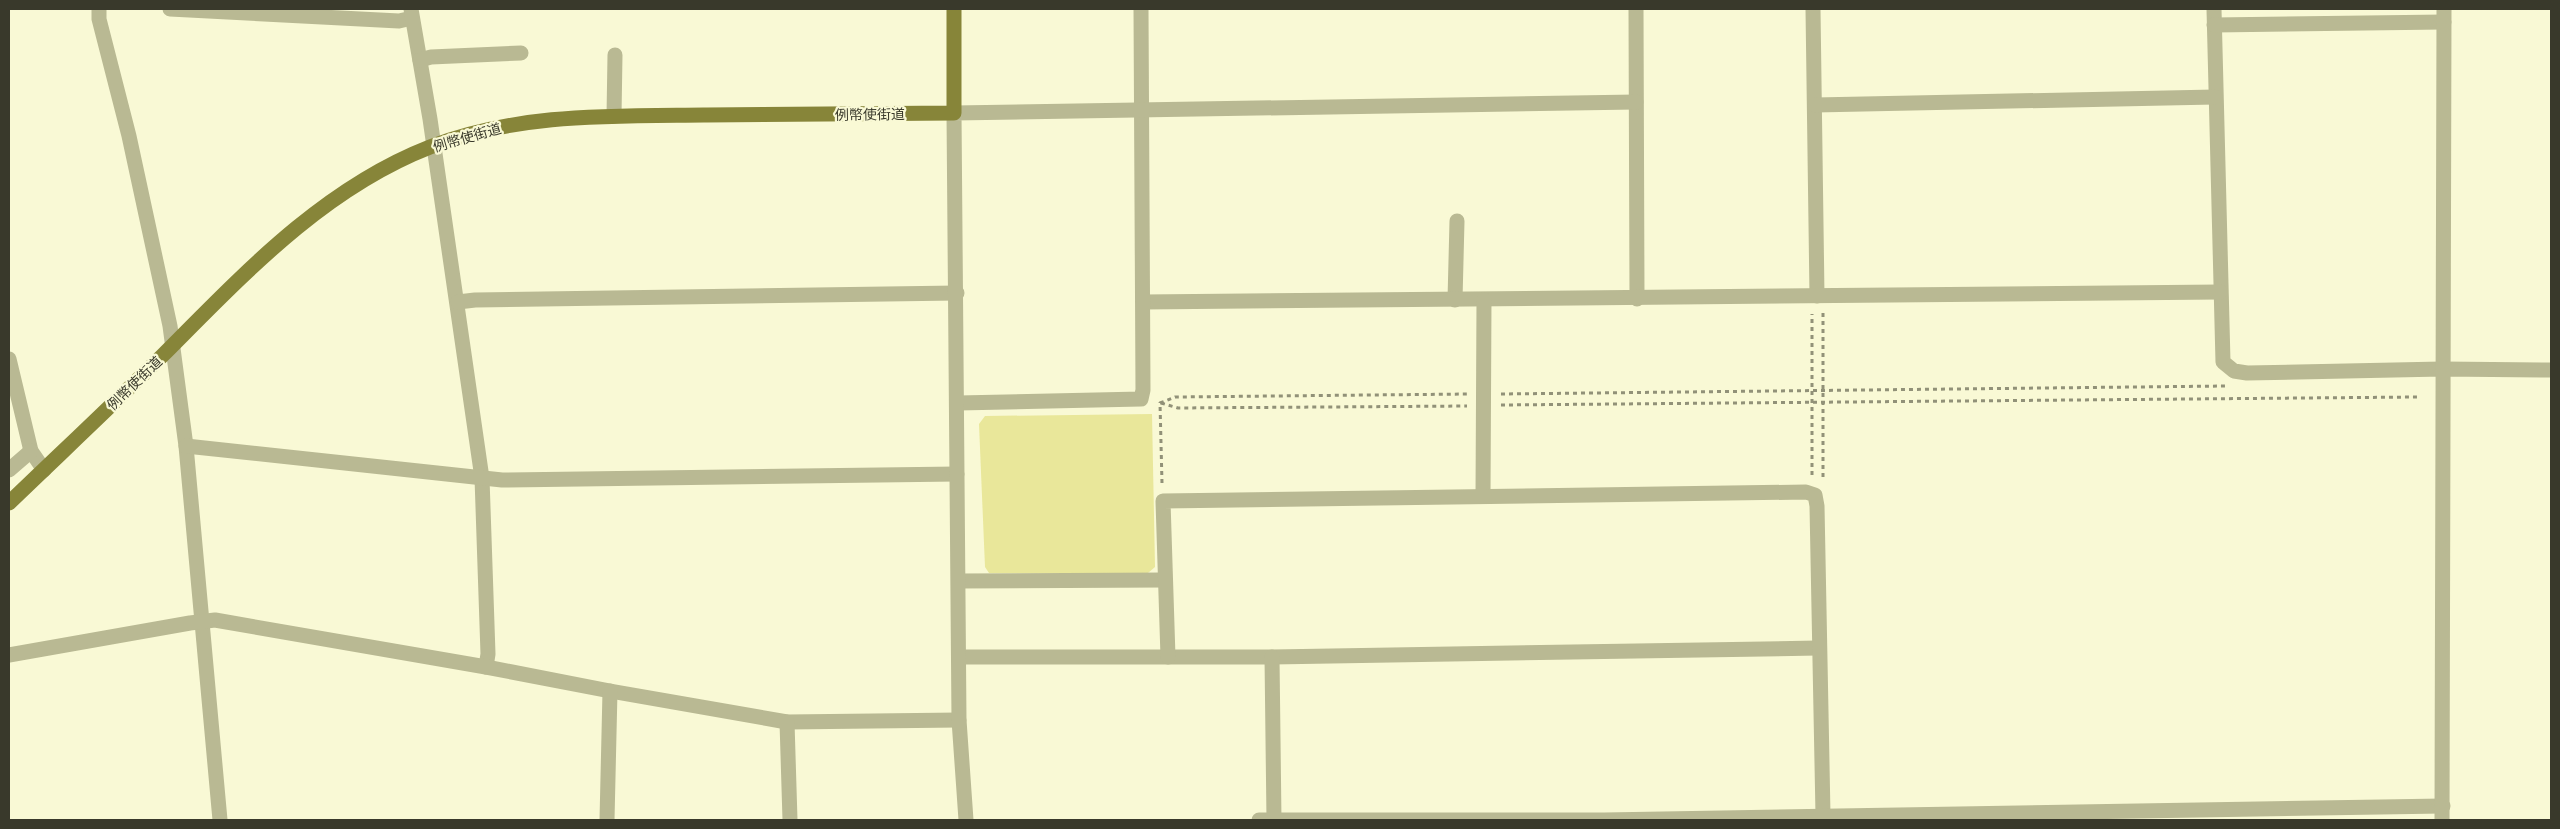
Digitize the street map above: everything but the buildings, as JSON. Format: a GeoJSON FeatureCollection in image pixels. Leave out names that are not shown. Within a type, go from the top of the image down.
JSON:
{"type":"FeatureCollection","features":[{"type":"Feature","properties":{"kind":"main road"},"geometry":{"type":"LineString","coordinates":[[954,9],[954,113]]}},
{"type":"Feature","properties":{"kind":"main road","name":"例幣使街道"},"geometry":{"type":"LineString","coordinates":[[9,503],[303,222],[360,183],[411,155],[467,135],[535,120],[614,116],[954,113]]}},
{"type":"Feature","properties":{"kind":"street"},"geometry":{"type":"LineString","coordinates":[[98,9],[129,136],[172,346],[186,446],[220,820]]}},
{"type":"Feature","properties":{"kind":"street"},"geometry":{"type":"LineString","coordinates":[[170,9],[220,10],[399,21],[412,13],[458,302],[482,478],[488,654],[486,667]]}},
{"type":"Feature","properties":{"kind":"street"},"geometry":{"type":"LineString","coordinates":[[958,403],[1141,399],[1143,390],[1143,109],[1141,9]]}},
{"type":"Feature","properties":{"kind":"street"},"geometry":{"type":"LineString","coordinates":[[1636,9],[1637,299]]}},
{"type":"Feature","properties":{"kind":"street"},"geometry":{"type":"LineString","coordinates":[[1812,9],[1817,296]]}},
{"type":"Feature","properties":{"kind":"street"},"geometry":{"type":"LineString","coordinates":[[2214,9],[2223,362],[2234,371],[2551,370]]}},
{"type":"Feature","properties":{"kind":"street"},"geometry":{"type":"LineString","coordinates":[[1260,820],[1604,820],[1823,815],[2442,813],[2444,15],[2214,25]]}},
{"type":"Feature","properties":{"kind":"street"},"geometry":{"type":"LineString","coordinates":[[420,60],[431,57],[521,54]]}},
{"type":"Feature","properties":{"kind":"street"},"geometry":{"type":"LineString","coordinates":[[614,116],[615,55]]}},
{"type":"Feature","properties":{"kind":"street"},"geometry":{"type":"LineString","coordinates":[[1815,105],[2215,97]]}},
{"type":"Feature","properties":{"kind":"street"},"geometry":{"type":"LineString","coordinates":[[966,820],[960,720],[954,113],[1636,102]]}},
{"type":"Feature","properties":{"kind":"street"},"geometry":{"type":"LineString","coordinates":[[1456,300],[1457,221]]}},
{"type":"Feature","properties":{"kind":"street"},"geometry":{"type":"LineString","coordinates":[[1142,302],[1637,299],[2220,292]]}},
{"type":"Feature","properties":{"kind":"street"},"geometry":{"type":"LineString","coordinates":[[458,302],[475,300],[957,293]]}},
{"type":"Feature","properties":{"kind":"street"},"geometry":{"type":"LineString","coordinates":[[1483,496],[1484,300]]}},
{"type":"Feature","properties":{"kind":"street"},"geometry":{"type":"LineString","coordinates":[[9,359],[31,451],[44,470]]}},
{"type":"Feature","properties":{"kind":"street"},"geometry":{"type":"LineString","coordinates":[[186,446],[502,480],[957,474]]}},
{"type":"Feature","properties":{"kind":"street"},"geometry":{"type":"LineString","coordinates":[[9,470],[31,451]]}},
{"type":"Feature","properties":{"kind":"street"},"geometry":{"type":"LineString","coordinates":[[1168,657],[1163,501],[1806,492],[1815,495],[1817,506],[1818,648],[1823,815]]}},
{"type":"Feature","properties":{"kind":"street"},"geometry":{"type":"LineString","coordinates":[[959,580],[1165,580]]}},
{"type":"Feature","properties":{"kind":"street"},"geometry":{"type":"LineString","coordinates":[[9,655],[215,620],[486,667],[610,692],[787,722],[960,720]]}},
{"type":"Feature","properties":{"kind":"street"},"geometry":{"type":"LineString","coordinates":[[960,657],[1272,657],[1818,648]]}},
{"type":"Feature","properties":{"kind":"street"},"geometry":{"type":"LineString","coordinates":[[1272,657],[1274,820]]}},
{"type":"Feature","properties":{"kind":"street"},"geometry":{"type":"LineString","coordinates":[[607,820],[610,692]]}},
{"type":"Feature","properties":{"kind":"street"},"geometry":{"type":"LineString","coordinates":[[787,722],[790,820]]}},
{"type":"Feature","properties":{"kind":"path"},"geometry":{"type":"LineString","coordinates":[[1815,495],[1823,481],[1823,312],[1817,296]]}},
{"type":"Feature","properties":{"kind":"path"},"geometry":{"type":"LineString","coordinates":[[1815,495],[1812,479],[1812,314],[1817,296]]}},
{"type":"Feature","properties":{"kind":"path"},"geometry":{"type":"LineString","coordinates":[[1141,399],[1178,408],[1813,390],[2231,386]]}},
{"type":"Feature","properties":{"kind":"path"},"geometry":{"type":"LineString","coordinates":[[1160,403],[1175,397],[1812,402],[2417,397]]}},
{"type":"Feature","properties":{"kind":"path"},"geometry":{"type":"LineString","coordinates":[[1160,403],[1163,501]]}},
{"type":"Feature","properties":{"kind":"shaded area"},"geometry":{"type":"Polygon","coordinates":[[[1152,414],[1155,567],[1148,573],[989,573],[985,567],[979,424],[985,416],[1152,414]]]}}]}
